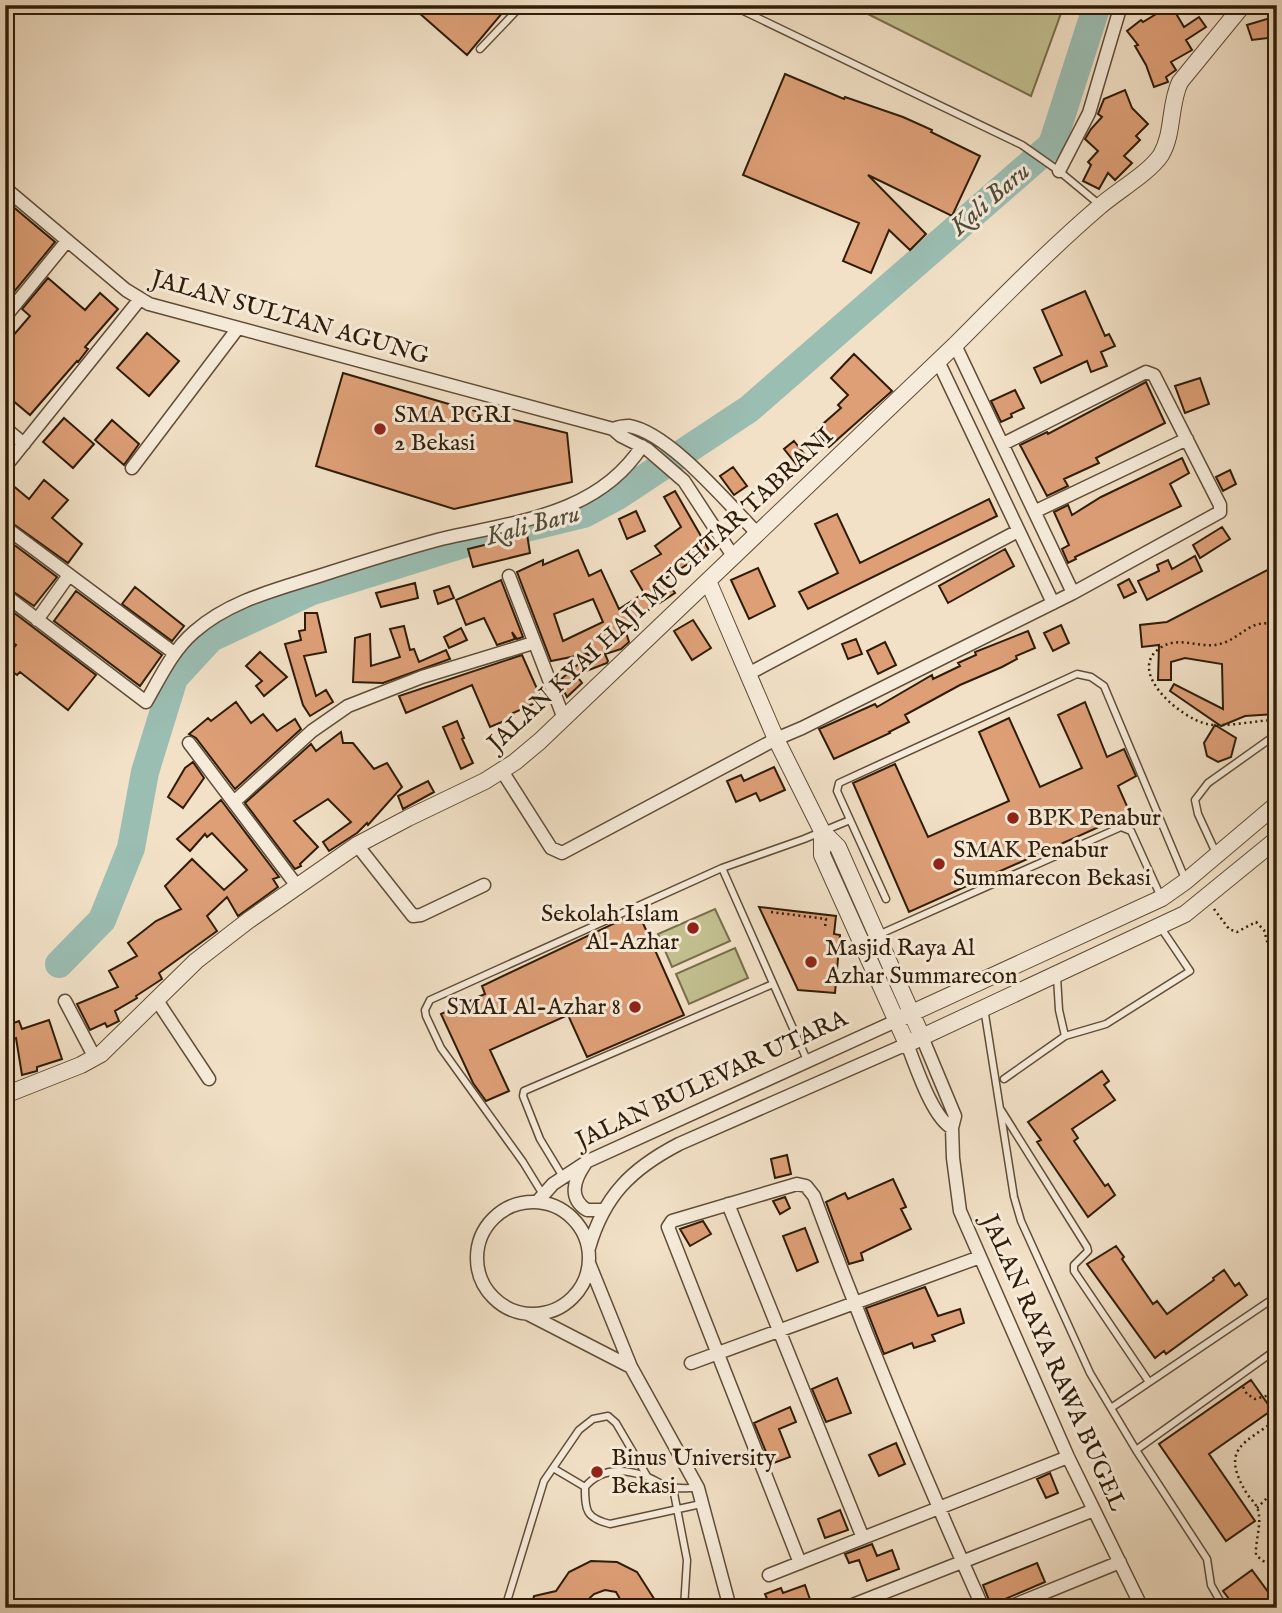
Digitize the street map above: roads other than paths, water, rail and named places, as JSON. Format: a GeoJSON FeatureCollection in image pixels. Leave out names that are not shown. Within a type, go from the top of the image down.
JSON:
{"type":"FeatureCollection","features":[{"type":"Feature","properties":{"kind":"street"},"geometry":{"type":"LineString","coordinates":[[1059,171],[1089,113],[1121,5]]}},
{"type":"Feature","properties":{"kind":"street","name":"JALAN KYAI HAJI MUCHTAR TABRANI"},"geometry":{"type":"LineString","coordinates":[[5,1095],[95,1058],[116,1042],[156,999],[206,953],[297,886],[357,845],[502,771],[533,746],[956,345],[1020,280],[1101,205],[1158,159],[1166,144],[1174,96],[1180,82],[1243,5]]}},
{"type":"Feature","properties":{"kind":"street","name":"JALAN SULTAN AGUNG"},"geometry":{"type":"LineString","coordinates":[[5,188],[140,299],[156,307],[613,429]]}},
{"type":"Feature","properties":{"kind":"street"},"geometry":{"type":"LineString","coordinates":[[6,315],[67,241]]}},
{"type":"Feature","properties":{"kind":"street"},"geometry":{"type":"LineString","coordinates":[[5,467],[140,299]]}},
{"type":"Feature","properties":{"kind":"street"},"geometry":{"type":"LineString","coordinates":[[132,468],[237,328]]}},
{"type":"Feature","properties":{"kind":"street"},"geometry":{"type":"LineString","coordinates":[[956,345],[1073,593]]}},
{"type":"Feature","properties":{"kind":"street"},"geometry":{"type":"LineString","coordinates":[[938,361],[1053,603]]}},
{"type":"Feature","properties":{"kind":"street"},"geometry":{"type":"LineString","coordinates":[[502,771],[551,848],[562,853],[776,739],[1073,593],[1220,512],[1220,505],[1154,375],[1147,372],[1003,444]]}},
{"type":"Feature","properties":{"kind":"street"},"geometry":{"type":"LineString","coordinates":[[613,429],[626,426],[654,437],[694,469],[758,534]]}},
{"type":"Feature","properties":{"kind":"street"},"geometry":{"type":"LineString","coordinates":[[5,428],[24,443]]}},
{"type":"Feature","properties":{"kind":"street"},"geometry":{"type":"LineString","coordinates":[[613,429],[645,448],[684,481],[733,556]]}},
{"type":"Feature","properties":{"kind":"street"},"geometry":{"type":"LineString","coordinates":[[1036,511],[1187,439]]}},
{"type":"Feature","properties":{"kind":"street"},"geometry":{"type":"LineString","coordinates":[[5,595],[146,702],[174,653],[193,632],[243,601],[353,564],[575,505],[594,494],[630,465],[645,448]]}},
{"type":"Feature","properties":{"kind":"street"},"geometry":{"type":"LineString","coordinates":[[5,527],[174,653]]}},
{"type":"Feature","properties":{"kind":"street"},"geometry":{"type":"LineString","coordinates":[[748,674],[1018,531]]}},
{"type":"Feature","properties":{"kind":"street"},"geometry":{"type":"LineString","coordinates":[[37,620],[69,575]]}},
{"type":"Feature","properties":{"kind":"street"},"geometry":{"type":"LineString","coordinates":[[509,576],[563,716]]}},
{"type":"Feature","properties":{"kind":"street"},"geometry":{"type":"LineString","coordinates":[[708,581],[776,739],[822,831],[838,847],[876,936],[903,1017]]}},
{"type":"Feature","properties":{"kind":"street"},"geometry":{"type":"LineString","coordinates":[[235,801],[321,724],[348,705],[422,677],[533,643]]}},
{"type":"Feature","properties":{"kind":"street"},"geometry":{"type":"LineString","coordinates":[[189,743],[297,886]]}},
{"type":"Feature","properties":{"kind":"street","name":"JALAN BULEVAR UTARA"},"geometry":{"type":"LineString","coordinates":[[540,1197],[587,1161],[1161,898],[1186,881],[1277,804]]}},
{"type":"Feature","properties":{"kind":"street"},"geometry":{"type":"LineString","coordinates":[[822,831],[822,855],[903,1017]]}},
{"type":"Feature","properties":{"kind":"street","name":"JALAN BULEVAR UTARA"},"geometry":{"type":"LineString","coordinates":[[589,1248],[603,1210],[627,1178],[663,1152],[914,1041],[1185,914],[1277,838]]}},
{"type":"Feature","properties":{"kind":"street"},"geometry":{"type":"LineString","coordinates":[[357,845],[413,916],[421,915],[484,885]]}},
{"type":"Feature","properties":{"kind":"street"},"geometry":{"type":"LineString","coordinates":[[156,999],[209,1079]]}},
{"type":"Feature","properties":{"kind":"street"},"geometry":{"type":"LineString","coordinates":[[65,1001],[95,1058]]}},
{"type":"Feature","properties":{"kind":"street","name":"JALAN RAYA RAWA BUGEL"},"geometry":{"type":"LineString","coordinates":[[903,1017],[955,1116],[952,1128],[957,1200],[1068,1457],[1142,1608]]}},
{"type":"Feature","properties":{"kind":"street"},"geometry":{"type":"LineString","coordinates":[[587,1161],[579,1173],[573,1191],[576,1200],[587,1210],[603,1210]]}},
{"type":"Feature","properties":{"kind":"street"},"geometry":{"type":"LineString","coordinates":[[800,1563],[668,1227],[672,1221],[795,1185],[807,1188],[814,1196],[853,1303],[938,1509],[983,1608]]}},
{"type":"Feature","properties":{"kind":"street"},"geometry":{"type":"LineString","coordinates":[[527,1314],[540,1314],[564,1306],[581,1287],[589,1263],[589,1248],[582,1231],[571,1216],[540,1197],[513,1205],[493,1219],[485,1229],[478,1252],[481,1277],[494,1297],[515,1311],[527,1314],[631,1367]]}},
{"type":"Feature","properties":{"kind":"street"},"geometry":{"type":"LineString","coordinates":[[728,1203],[863,1538]]}},
{"type":"Feature","properties":{"kind":"street"},"geometry":{"type":"LineString","coordinates":[[691,1363],[980,1256]]}},
{"type":"Feature","properties":{"kind":"street"},"geometry":{"type":"LineString","coordinates":[[589,1263],[631,1367],[698,1488],[730,1608]]}},
{"type":"Feature","properties":{"kind":"street"},"geometry":{"type":"LineString","coordinates":[[769,1575],[1068,1457]]}},
{"type":"Feature","properties":{"kind":"street"},"geometry":{"type":"LineString","coordinates":[[845,1608],[1094,1510]]}},
{"type":"Feature","properties":{"kind":"street"},"geometry":{"type":"LineString","coordinates":[[1007,1608],[1119,1562]]}},
{"type":"Feature","properties":{"kind":"lane"},"geometry":{"type":"LineString","coordinates":[[480,50],[522,5]]}},
{"type":"Feature","properties":{"kind":"lane"},"geometry":{"type":"LineString","coordinates":[[730,5],[1022,145],[1101,205]]}},
{"type":"Feature","properties":{"kind":"lane"},"geometry":{"type":"LineString","coordinates":[[886,899],[837,791],[840,782],[1077,674],[1095,678],[1104,685],[1186,881]]}},
{"type":"Feature","properties":{"kind":"lane"},"geometry":{"type":"LineString","coordinates":[[1217,855],[1198,814],[1195,800],[1209,783],[1277,734]]}},
{"type":"Feature","properties":{"kind":"lane"},"geometry":{"type":"LineString","coordinates":[[540,1197],[523,1162],[442,1048],[426,1016],[425,1010],[430,1000],[722,868],[850,820]]}},
{"type":"Feature","properties":{"kind":"lane"},"geometry":{"type":"LineString","coordinates":[[876,936],[1121,827],[1131,831],[1161,898]]}},
{"type":"Feature","properties":{"kind":"lane"},"geometry":{"type":"LineString","coordinates":[[722,868],[807,1060]]}},
{"type":"Feature","properties":{"kind":"lane"},"geometry":{"type":"LineString","coordinates":[[1004,1079],[1065,1036],[1106,1024],[1190,971],[1160,926]]}},
{"type":"Feature","properties":{"kind":"lane"},"geometry":{"type":"LineString","coordinates":[[1057,975],[1059,1010],[1065,1036]]}},
{"type":"Feature","properties":{"kind":"lane"},"geometry":{"type":"LineString","coordinates":[[563,1177],[540,1139],[523,1096],[524,1091],[773,984]]}},
{"type":"Feature","properties":{"kind":"lane"},"geometry":{"type":"LineString","coordinates":[[984,1008],[1017,1210],[1090,1373],[1136,1450],[1208,1559],[1211,1585],[1224,1608]]}},
{"type":"Feature","properties":{"kind":"lane"},"geometry":{"type":"LineString","coordinates":[[998,1105],[1087,1247],[1088,1251],[1074,1265],[1073,1271],[1149,1382]]}},
{"type":"Feature","properties":{"kind":"lane"},"geometry":{"type":"LineString","coordinates":[[1111,1408],[1277,1296]]}},
{"type":"Feature","properties":{"kind":"lane"},"geometry":{"type":"LineString","coordinates":[[1136,1450],[1277,1349]]}},
{"type":"Feature","properties":{"kind":"lane"},"geometry":{"type":"LineString","coordinates":[[505,1608],[544,1481],[579,1430],[593,1419],[608,1416],[617,1423],[647,1476]]}},
{"type":"Feature","properties":{"kind":"lane"},"geometry":{"type":"LineString","coordinates":[[552,1468],[584,1488]]}},
{"type":"Feature","properties":{"kind":"lane"},"geometry":{"type":"LineString","coordinates":[[698,1488],[673,1488],[628,1471],[605,1471],[593,1478],[584,1488],[585,1504],[589,1515],[597,1521],[610,1524],[701,1504]]}},
{"type":"Feature","properties":{"kind":"lane"},"geometry":{"type":"LineString","coordinates":[[673,1488],[687,1560],[684,1608]]}},
{"type":"Feature","properties":{"kind":"waterway","name":"Kali Baru"},"geometry":{"type":"LineString","coordinates":[[59,964],[102,920],[131,848],[145,772],[174,678],[211,638],[310,592],[477,540],[584,514],[616,497],[749,409],[1052,145],[1097,5]]}},
{"type":"Feature","properties":{"kind":"place","name":"SMA PGRI 2 Bekasi"},"geometry":{"type":"Point","coordinates":[380,429]}},
{"type":"Feature","properties":{"kind":"place","name":"BPK Penabur"},"geometry":{"type":"Point","coordinates":[1013,818]}},
{"type":"Feature","properties":{"kind":"place","name":"SMAK Penabur Summarecon Bekasi"},"geometry":{"type":"Point","coordinates":[939,864]}},
{"type":"Feature","properties":{"kind":"place","name":"Sekolah Islam Al-Azhar"},"geometry":{"type":"Point","coordinates":[693,928]}},
{"type":"Feature","properties":{"kind":"place","name":"Masjid Raya Al Azhar Summarecon"},"geometry":{"type":"Point","coordinates":[811,962]}},
{"type":"Feature","properties":{"kind":"place","name":"SMAI Al-Azhar 8"},"geometry":{"type":"Point","coordinates":[635,1007]}},
{"type":"Feature","properties":{"kind":"place","name":"Binus University Bekasi"},"geometry":{"type":"Point","coordinates":[597,1472]}}]}
